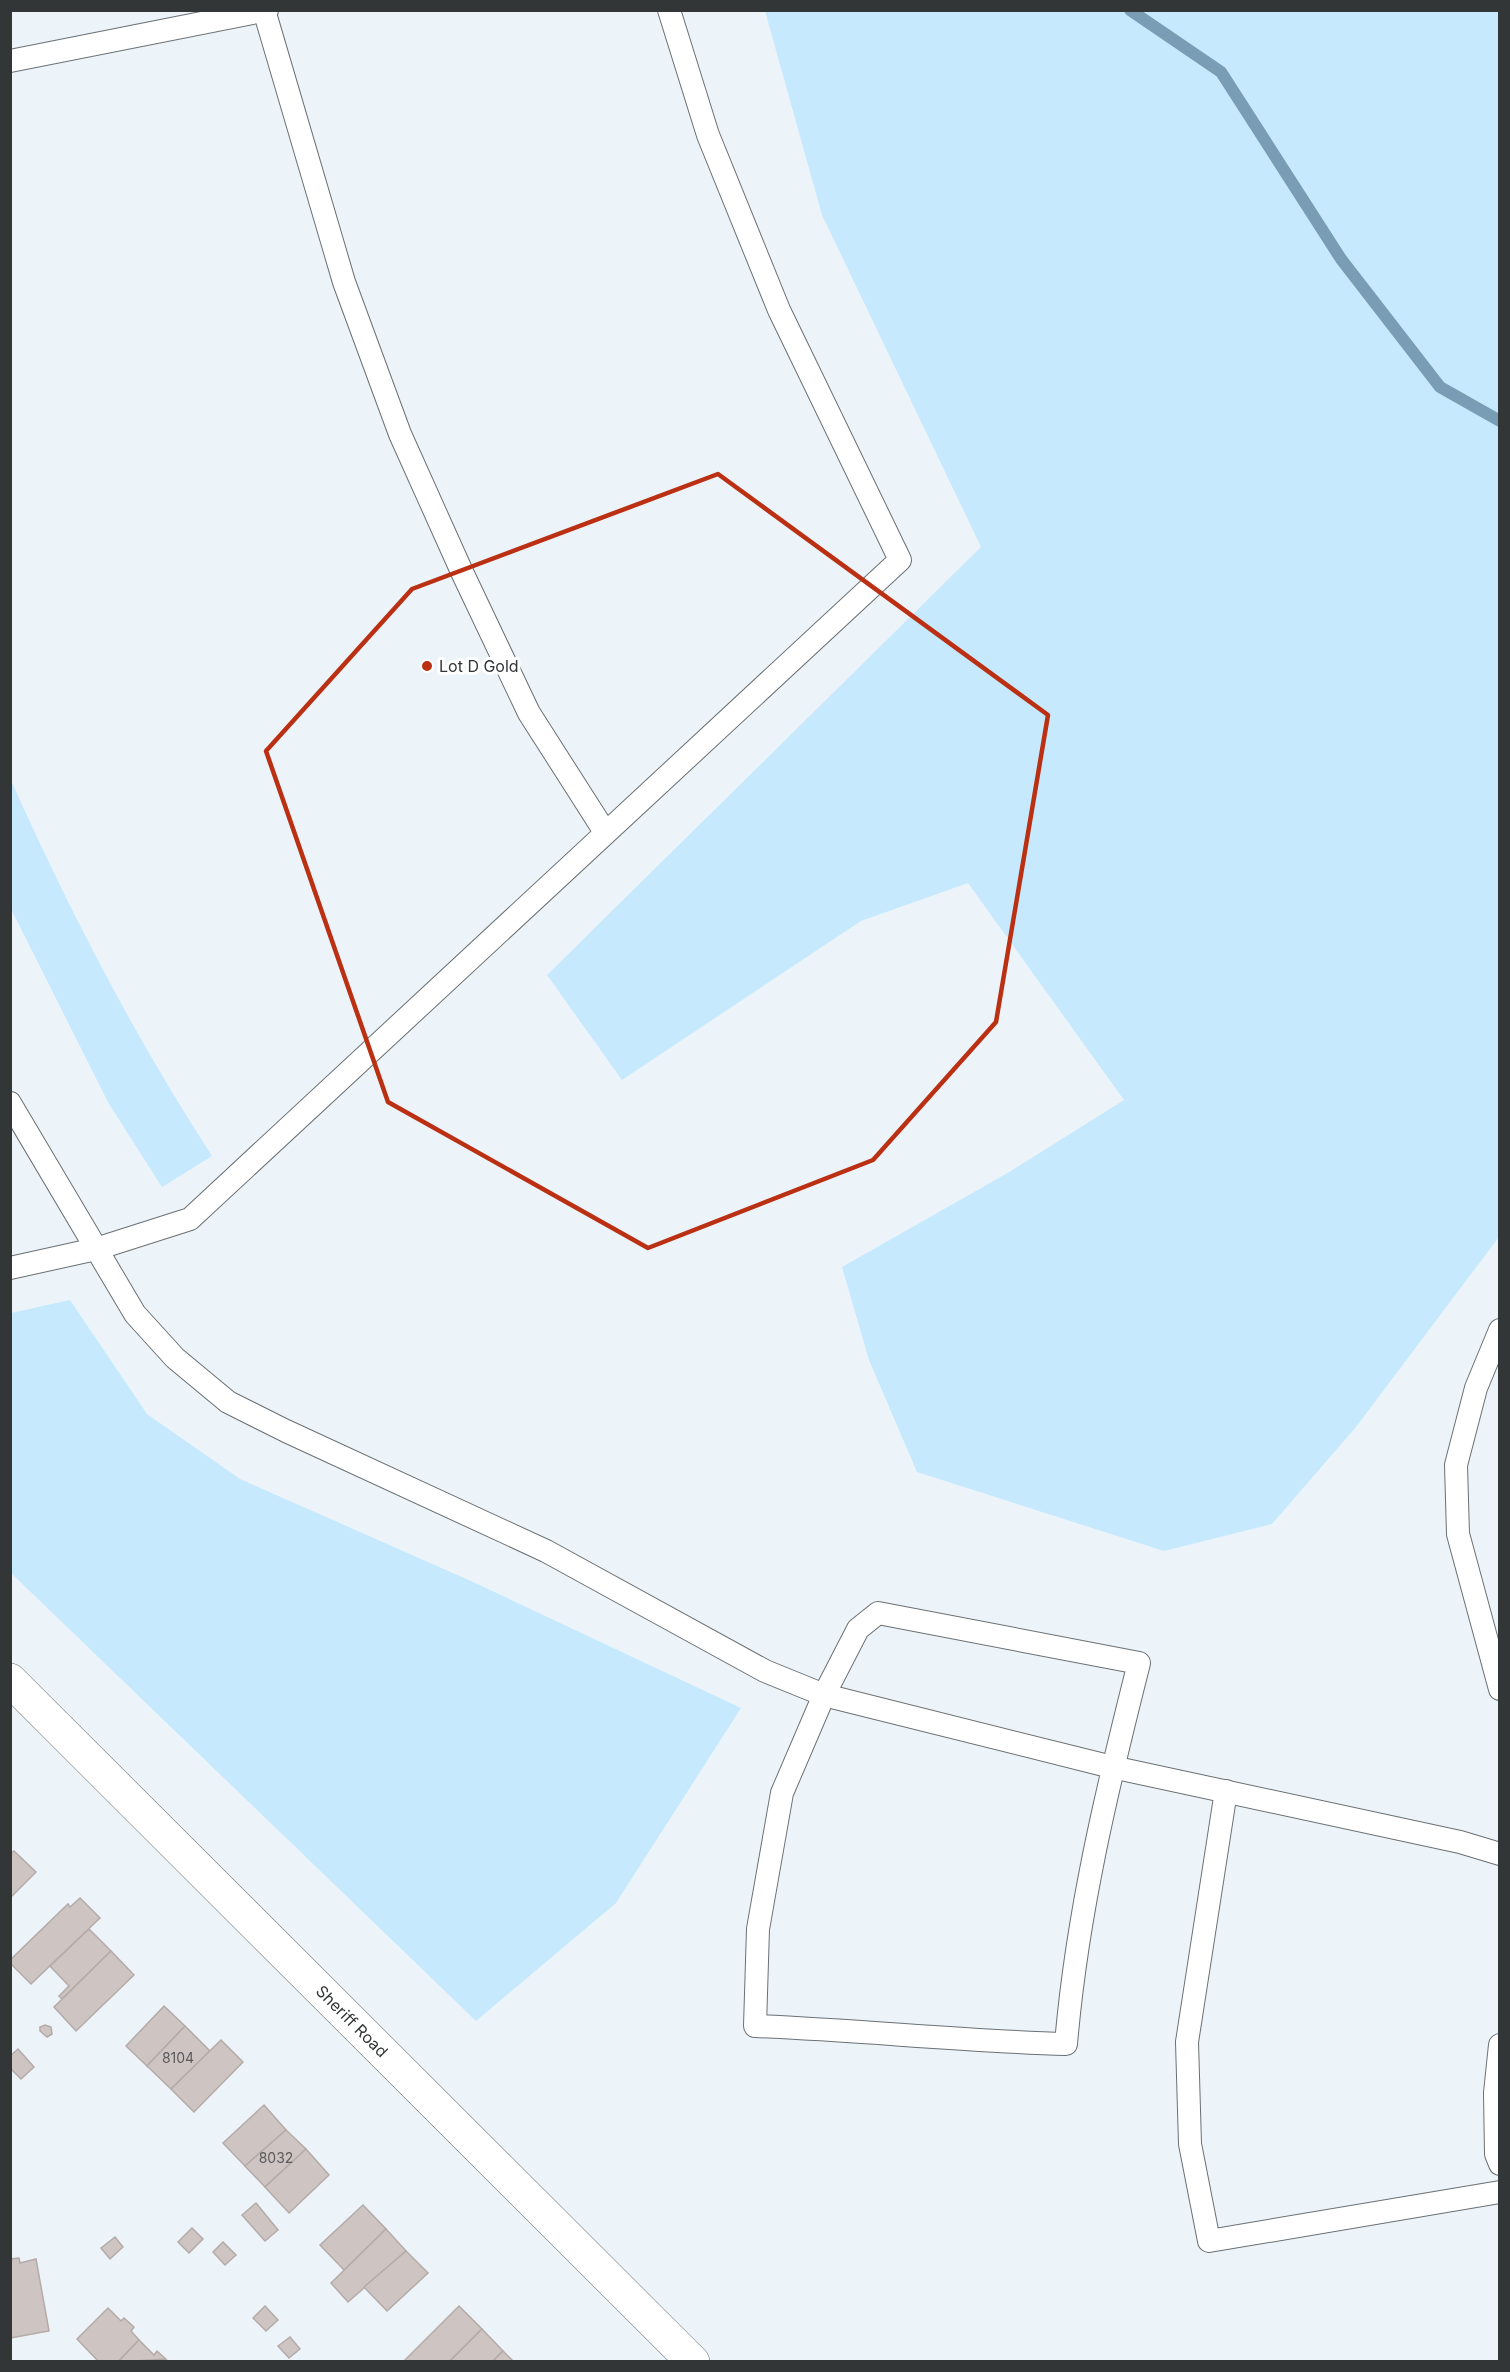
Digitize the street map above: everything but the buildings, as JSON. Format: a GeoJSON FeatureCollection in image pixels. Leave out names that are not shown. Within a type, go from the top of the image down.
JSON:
{"type":"FeatureCollection","features":[{"type":"Feature","properties":{"kind":"main road","name":"Sheriff Road"},"geometry":{"type":"LineString","coordinates":[[10,1680],[693,2361]]}},
{"type":"Feature","properties":{"kind":"lane"},"geometry":{"type":"LineString","coordinates":[[10,1268],[96,1249],[190,1219],[900,560],[779,310],[708,135],[669,10]]}},
{"type":"Feature","properties":{"kind":"lane"},"geometry":{"type":"LineString","coordinates":[[10,61],[265,11],[344,282],[400,434],[462,572],[530,713],[605,832]]}},
{"type":"Feature","properties":{"kind":"lane"},"geometry":{"type":"LineString","coordinates":[[10,1103],[135,1314],[175,1358],[228,1402],[546,1551],[765,1671],[824,1695],[1112,1767],[1460,1842],[1500,1854]]}},
{"type":"Feature","properties":{"kind":"lane"},"geometry":{"type":"LineString","coordinates":[[1500,1330],[1476,1388],[1456,1464],[1458,1534],[1500,1689]]}},
{"type":"Feature","properties":{"kind":"lane"},"geometry":{"type":"LineString","coordinates":[[878,1613],[1139,1663],[1112,1767],[1078,1929],[1066,2044],[965,2041],[857,2030],[755,2026],[758,1929],[782,1793],[824,1695],[858,1629],[878,1613]]}},
{"type":"Feature","properties":{"kind":"lane"},"geometry":{"type":"LineString","coordinates":[[1226,1791],[1187,2042],[1190,2145],[1209,2241],[1500,2192]]}},
{"type":"Feature","properties":{"kind":"lane"},"geometry":{"type":"LineString","coordinates":[[1500,2045],[1495,2093],[1496,2154],[1500,2164]]}},
{"type":"Feature","properties":{"kind":"highlighted area"},"geometry":{"type":"Polygon","coordinates":[[[718,474],[1048,715],[996,1022],[873,1160],[648,1248],[388,1102],[266,751],[412,589],[718,474]]]}},
{"type":"Feature","properties":{"kind":"shaded area"},"geometry":{"type":"Polygon","coordinates":[[[765,11],[1499,11],[1499,1237],[1356,1427],[1272,1524],[1164,1551],[917,1472],[869,1360],[842,1267],[1011,1171],[1124,1100],[968,883],[861,921],[622,1080],[547,975],[981,547],[822,215],[765,11]]]}},
{"type":"Feature","properties":{"kind":"shaded area"},"geometry":{"type":"Polygon","coordinates":[[[10,778],[55,875],[129,1018],[212,1156],[162,1187],[109,1104],[11,909],[10,778]]]}},
{"type":"Feature","properties":{"kind":"shaded area"},"geometry":{"type":"Polygon","coordinates":[[[70,1300],[147,1414],[240,1479],[471,1581],[741,1708],[616,1903],[476,2021],[11,1573],[11,1313],[70,1300]]]}},
{"type":"Feature","properties":{"kind":"waterway"},"geometry":{"type":"LineString","coordinates":[[1130,10],[1221,72],[1341,259],[1440,387],[1500,421]]}},
{"type":"Feature","properties":{"kind":"place","name":"Lot D Gold"},"geometry":{"type":"Point","coordinates":[427,666]}}]}
